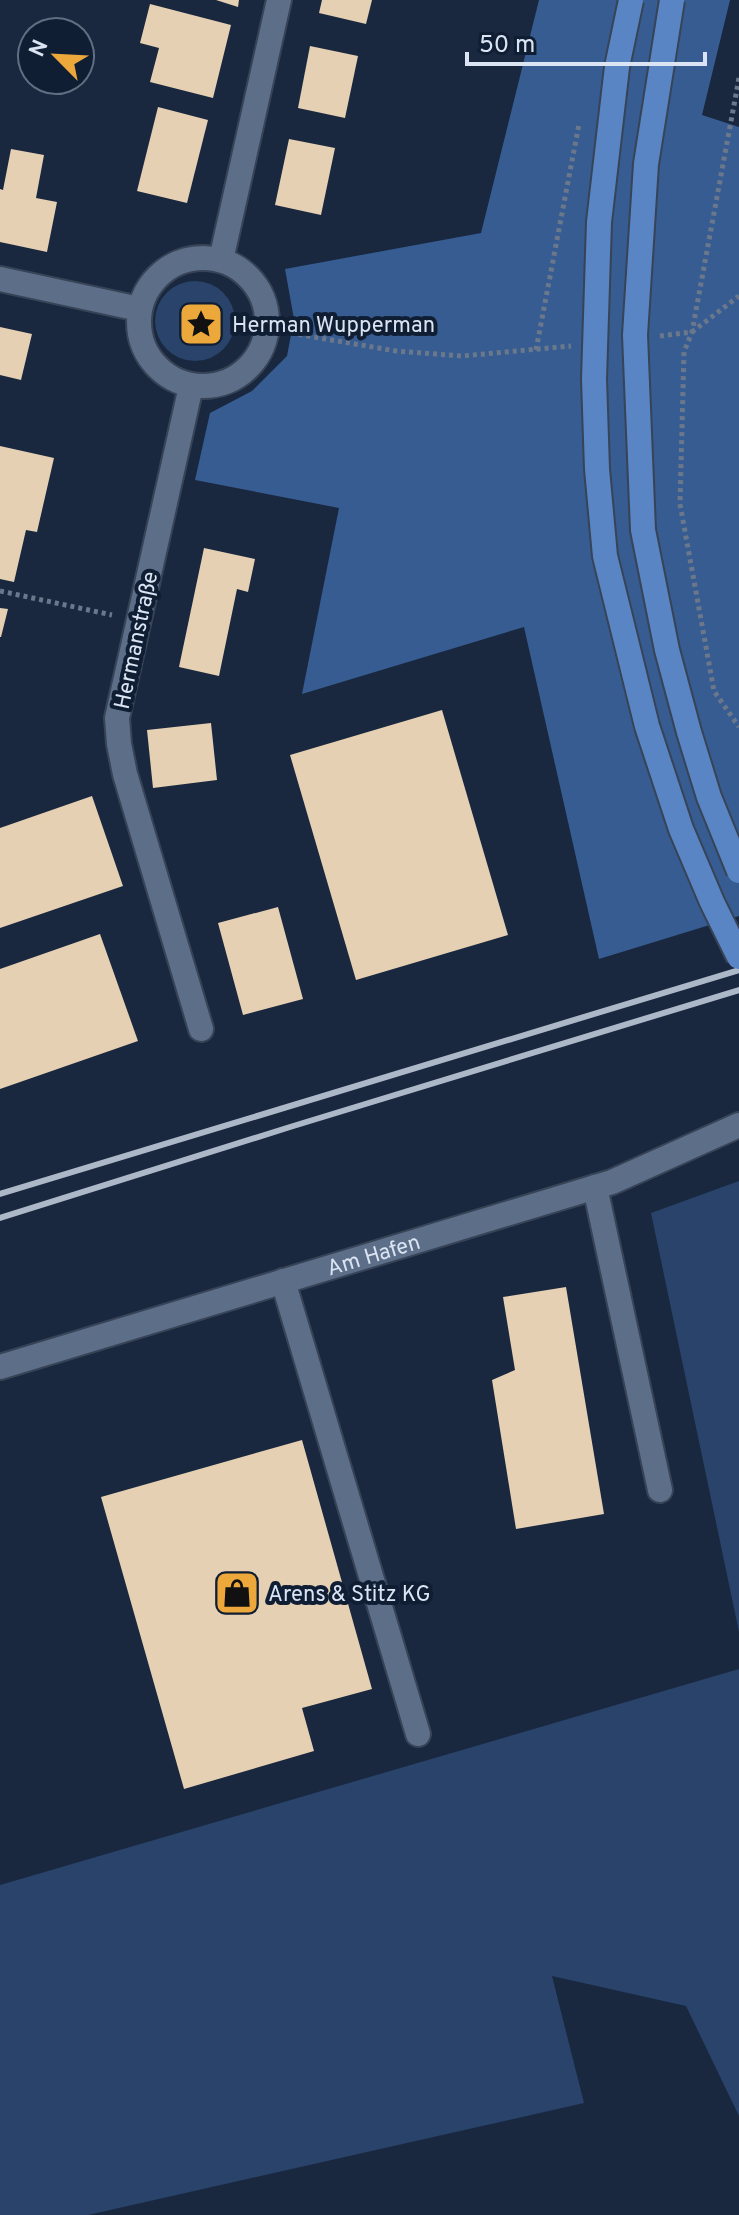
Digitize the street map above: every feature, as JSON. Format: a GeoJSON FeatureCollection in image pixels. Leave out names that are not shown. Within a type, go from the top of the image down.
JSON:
{"type":"FeatureCollection","features":[{"type":"Feature","properties":{"kind":"main road"},"geometry":{"type":"LineString","coordinates":[[631,0],[617,67],[599,222],[594,379],[597,469],[605,556],[647,726],[676,814],[712,902],[739,957]]}},
{"type":"Feature","properties":{"kind":"main road"},"geometry":{"type":"LineString","coordinates":[[672,0],[646,164],[635,335],[643,530],[667,650],[689,732],[709,797],[739,871]]}},
{"type":"Feature","properties":{"kind":"street"},"geometry":{"type":"LineString","coordinates":[[221,260],[279,0]]}},
{"type":"Feature","properties":{"kind":"street"},"geometry":{"type":"LineString","coordinates":[[200,257],[221,260],[251,279],[261,294],[267,329],[262,350],[250,367],[232,380],[212,387],[191,386],[171,379],[155,367],[143,349],[138,330],[139,309],[147,289],[161,273],[179,262],[200,257]]}},
{"type":"Feature","properties":{"kind":"street"},"geometry":{"type":"LineString","coordinates":[[0,279],[139,309]]}},
{"type":"Feature","properties":{"kind":"street","name":"Hermanstraße"},"geometry":{"type":"LineString","coordinates":[[191,386],[117,718],[125,774],[201,1029]]}},
{"type":"Feature","properties":{"kind":"street","name":"Am Hafen"},"geometry":{"type":"LineString","coordinates":[[0,1367],[612,1182],[739,1125]]}},
{"type":"Feature","properties":{"kind":"street"},"geometry":{"type":"LineString","coordinates":[[595,1187],[660,1490]]}},
{"type":"Feature","properties":{"kind":"street"},"geometry":{"type":"LineString","coordinates":[[283,1281],[418,1734]]}},
{"type":"Feature","properties":{"kind":"path"},"geometry":{"type":"LineString","coordinates":[[739,78],[692,332],[684,352],[680,504],[714,691],[739,727]]}},
{"type":"Feature","properties":{"kind":"path"},"geometry":{"type":"LineString","coordinates":[[536,350],[580,122]]}},
{"type":"Feature","properties":{"kind":"path"},"geometry":{"type":"LineString","coordinates":[[645,337],[692,332],[739,296]]}},
{"type":"Feature","properties":{"kind":"path"},"geometry":{"type":"LineString","coordinates":[[267,329],[396,351],[462,356],[583,345]]}},
{"type":"Feature","properties":{"kind":"path"},"geometry":{"type":"LineString","coordinates":[[0,591],[138,621]]}},
{"type":"Feature","properties":{"kind":"shaded area"},"geometry":{"type":"Polygon","coordinates":[[[539,0],[730,0],[702,115],[739,127],[739,916],[599,959],[524,627],[302,694],[339,508],[195,480],[210,413],[252,391],[287,356],[294,319],[285,269],[481,233],[539,0]]]}},
{"type":"Feature","properties":{"kind":"shaded area"},"geometry":{"type":"Polygon","coordinates":[[[195,281],[210,284],[223,293],[232,306],[235,321],[232,336],[223,349],[210,358],[195,361],[180,358],[167,349],[158,336],[155,321],[158,306],[167,293],[180,284],[195,281]]]}},
{"type":"Feature","properties":{"kind":"shaded area"},"geometry":{"type":"Polygon","coordinates":[[[739,1181],[739,1632],[651,1213],[739,1181]]]}},
{"type":"Feature","properties":{"kind":"shaded area"},"geometry":{"type":"Polygon","coordinates":[[[739,1669],[739,2116],[686,2006],[552,1976],[584,2103],[88,2215],[0,2215],[0,1885],[739,1669]]]}},
{"type":"Feature","properties":{"kind":"building"},"geometry":{"type":"Polygon","coordinates":[[[216,0],[239,0],[238,7],[216,0]]]}},
{"type":"Feature","properties":{"kind":"building"},"geometry":{"type":"Polygon","coordinates":[[[322,0],[372,0],[366,24],[319,13],[322,0]]]}},
{"type":"Feature","properties":{"kind":"building"},"geometry":{"type":"Polygon","coordinates":[[[150,4],[231,25],[213,98],[150,82],[159,48],[140,43],[150,4]]]}},
{"type":"Feature","properties":{"kind":"building"},"geometry":{"type":"Polygon","coordinates":[[[310,46],[358,56],[345,118],[298,108],[310,46]]]}},
{"type":"Feature","properties":{"kind":"building"},"geometry":{"type":"Polygon","coordinates":[[[158,107],[208,120],[187,203],[137,191],[158,107]]]}},
{"type":"Feature","properties":{"kind":"building"},"geometry":{"type":"Polygon","coordinates":[[[289,139],[335,148],[321,215],[275,205],[289,139]]]}},
{"type":"Feature","properties":{"kind":"building"},"geometry":{"type":"Polygon","coordinates":[[[11,149],[44,155],[36,198],[57,202],[47,252],[0,242],[0,189],[3,190],[11,149]]]}},
{"type":"Feature","properties":{"kind":"building"},"geometry":{"type":"Polygon","coordinates":[[[0,327],[32,334],[21,380],[0,375],[0,327]]]}},
{"type":"Feature","properties":{"kind":"building"},"geometry":{"type":"Polygon","coordinates":[[[0,446],[54,458],[37,532],[26,530],[14,582],[0,579],[0,446]]]}},
{"type":"Feature","properties":{"kind":"building"},"geometry":{"type":"Polygon","coordinates":[[[204,548],[255,559],[248,592],[237,589],[219,676],[179,667],[204,548]]]}},
{"type":"Feature","properties":{"kind":"building"},"geometry":{"type":"Polygon","coordinates":[[[0,608],[8,609],[1,637],[0,637],[0,608]]]}},
{"type":"Feature","properties":{"kind":"building"},"geometry":{"type":"Polygon","coordinates":[[[442,710],[508,935],[356,980],[290,755],[442,710]]]}},
{"type":"Feature","properties":{"kind":"building"},"geometry":{"type":"Polygon","coordinates":[[[211,723],[217,780],[153,788],[147,730],[211,723]]]}},
{"type":"Feature","properties":{"kind":"building"},"geometry":{"type":"Polygon","coordinates":[[[92,796],[123,886],[0,928],[0,828],[92,796]]]}},
{"type":"Feature","properties":{"kind":"building"},"geometry":{"type":"Polygon","coordinates":[[[278,907],[303,999],[243,1015],[218,923],[278,907]]]}},
{"type":"Feature","properties":{"kind":"building"},"geometry":{"type":"Polygon","coordinates":[[[100,934],[138,1041],[0,1089],[0,969],[100,934]]]}},
{"type":"Feature","properties":{"kind":"building"},"geometry":{"type":"Polygon","coordinates":[[[566,1287],[604,1514],[516,1529],[492,1380],[515,1370],[503,1297],[566,1287]]]}},
{"type":"Feature","properties":{"kind":"building","name":"Arens & Stitz KG"},"geometry":{"type":"Polygon","coordinates":[[[302,1440],[372,1689],[302,1708],[314,1751],[184,1789],[101,1497],[302,1440]]]}},
{"type":"Feature","properties":{"kind":"railway"},"geometry":{"type":"LineString","coordinates":[[0,1194],[739,970]]}},
{"type":"Feature","properties":{"kind":"railway"},"geometry":{"type":"LineString","coordinates":[[0,1218],[739,990]]}},
{"type":"Feature","properties":{"kind":"place","name":"Herman Wupperman"},"geometry":{"type":"Point","coordinates":[201,324]}},
{"type":"Feature","properties":{"kind":"place","name":"Arens & Stitz KG"},"geometry":{"type":"Point","coordinates":[237,1593]}}]}
